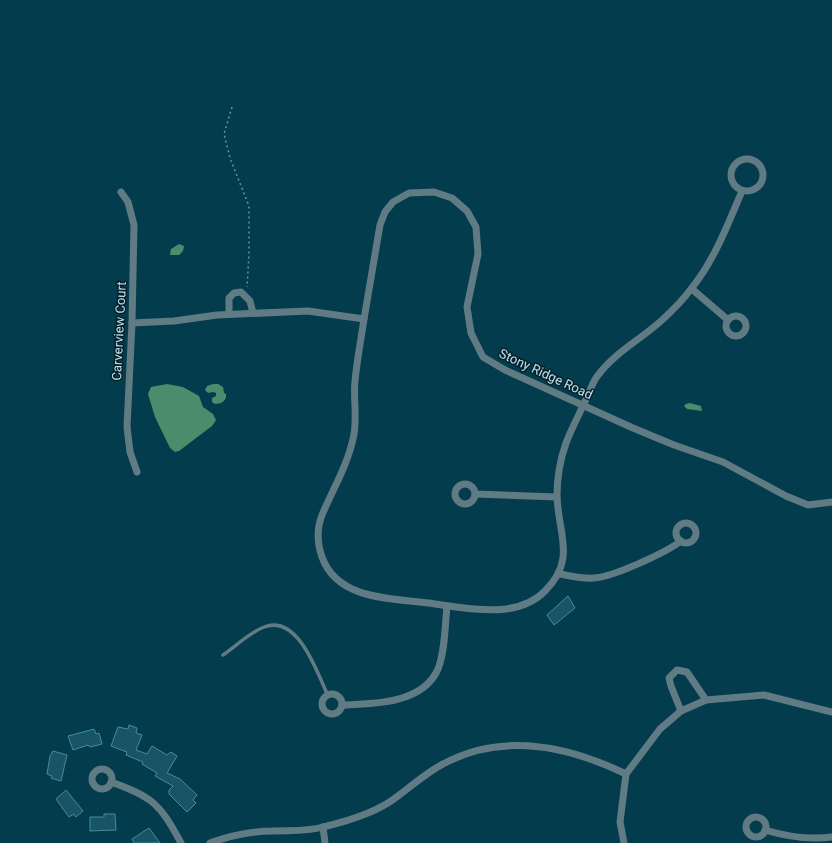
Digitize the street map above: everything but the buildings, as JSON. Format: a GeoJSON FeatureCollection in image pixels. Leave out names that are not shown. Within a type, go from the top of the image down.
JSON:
{"type":"FeatureCollection","features":[{"type":"Feature","properties":{"kind":"street"},"geometry":{"type":"LineString","coordinates":[[742,160],[752,160],[761,166],[763,171],[763,182],[755,190],[750,192],[742,191],[735,187],[732,182],[731,172],[733,166],[742,160]]}},
{"type":"Feature","properties":{"kind":"street"},"geometry":{"type":"LineString","coordinates":[[681,541],[668,550],[643,561],[595,578],[560,574],[564,556],[557,498],[560,470],[566,444],[597,375],[619,354],[661,321],[692,289],[710,262],[742,191]]}},
{"type":"Feature","properties":{"kind":"street","name":"Carverview Court"},"geometry":{"type":"LineString","coordinates":[[121,192],[128,202],[134,225],[132,323],[127,427],[130,452],[137,472]]}},
{"type":"Feature","properties":{"kind":"street","name":"Stony Ridge Road"},"geometry":{"type":"LineString","coordinates":[[560,574],[533,602],[518,607],[467,609],[357,593],[339,581],[326,567],[320,551],[318,536],[321,517],[347,460],[354,436],[356,409],[355,382],[380,225],[385,212],[393,202],[408,194],[424,192],[444,194],[452,198],[467,211],[476,227],[478,254],[466,307],[471,334],[483,357],[505,370],[674,445],[723,462],[786,496],[808,505],[832,502]]}},
{"type":"Feature","properties":{"kind":"street"},"geometry":{"type":"LineString","coordinates":[[692,289],[728,320]]}},
{"type":"Feature","properties":{"kind":"street"},"geometry":{"type":"LineString","coordinates":[[229,314],[229,298],[234,293],[241,292],[246,295],[250,301],[253,313]]}},
{"type":"Feature","properties":{"kind":"street"},"geometry":{"type":"LineString","coordinates":[[132,323],[229,314],[308,311],[364,319]]}},
{"type":"Feature","properties":{"kind":"street"},"geometry":{"type":"LineString","coordinates":[[475,494],[557,498]]}},
{"type":"Feature","properties":{"kind":"street"},"geometry":{"type":"LineString","coordinates":[[342,705],[377,704],[403,697],[428,683],[440,662],[447,606]]}},
{"type":"Feature","properties":{"kind":"street"},"geometry":{"type":"LineString","coordinates":[[681,711],[669,678],[677,670],[687,672],[706,700]]}},
{"type":"Feature","properties":{"kind":"street"},"geometry":{"type":"LineString","coordinates":[[333,695],[339,697],[342,705],[341,709],[336,713],[327,712],[322,704],[328,696],[333,695]]}},
{"type":"Feature","properties":{"kind":"street"},"geometry":{"type":"LineString","coordinates":[[624,843],[620,822],[626,774],[660,729],[681,711],[706,700],[764,695],[832,712]]}},
{"type":"Feature","properties":{"kind":"street"},"geometry":{"type":"LineString","coordinates":[[210,843],[271,830],[297,832],[323,827],[361,815],[388,803],[443,764],[478,750],[510,745],[542,746],[584,758],[626,774]]}},
{"type":"Feature","properties":{"kind":"street"},"geometry":{"type":"LineString","coordinates":[[111,782],[147,796],[169,820],[181,843]]}},
{"type":"Feature","properties":{"kind":"street"},"geometry":{"type":"LineString","coordinates":[[323,827],[325,843]]}},
{"type":"Feature","properties":{"kind":"street"},"geometry":{"type":"LineString","coordinates":[[765,830],[799,838],[813,839],[832,837]]}},
{"type":"Feature","properties":{"kind":"lane"},"geometry":{"type":"LineString","coordinates":[[224,655],[264,627],[275,625],[285,627],[299,639],[328,696]]}},
{"type":"Feature","properties":{"kind":"path"},"geometry":{"type":"LineString","coordinates":[[232,107],[224,134],[230,158],[249,206],[249,254],[246,295]]}},
{"type":"Feature","properties":{"kind":"shaded area"},"geometry":{"type":"Polygon","coordinates":[[[179,244],[184,246],[183,251],[179,255],[170,255],[171,249],[179,244]]]}},
{"type":"Feature","properties":{"kind":"shaded area"},"geometry":{"type":"Polygon","coordinates":[[[167,384],[183,387],[199,396],[203,407],[213,414],[216,420],[212,426],[179,451],[175,452],[170,448],[155,417],[148,394],[151,387],[167,384]]]}},
{"type":"Feature","properties":{"kind":"shaded area"},"geometry":{"type":"Polygon","coordinates":[[[218,384],[223,387],[224,393],[226,394],[225,400],[221,403],[215,404],[212,402],[212,398],[216,396],[216,393],[208,393],[205,390],[207,386],[218,384]]]}},
{"type":"Feature","properties":{"kind":"shaded area"},"geometry":{"type":"Polygon","coordinates":[[[690,403],[701,406],[702,411],[687,409],[684,406],[690,403]]]}}]}
